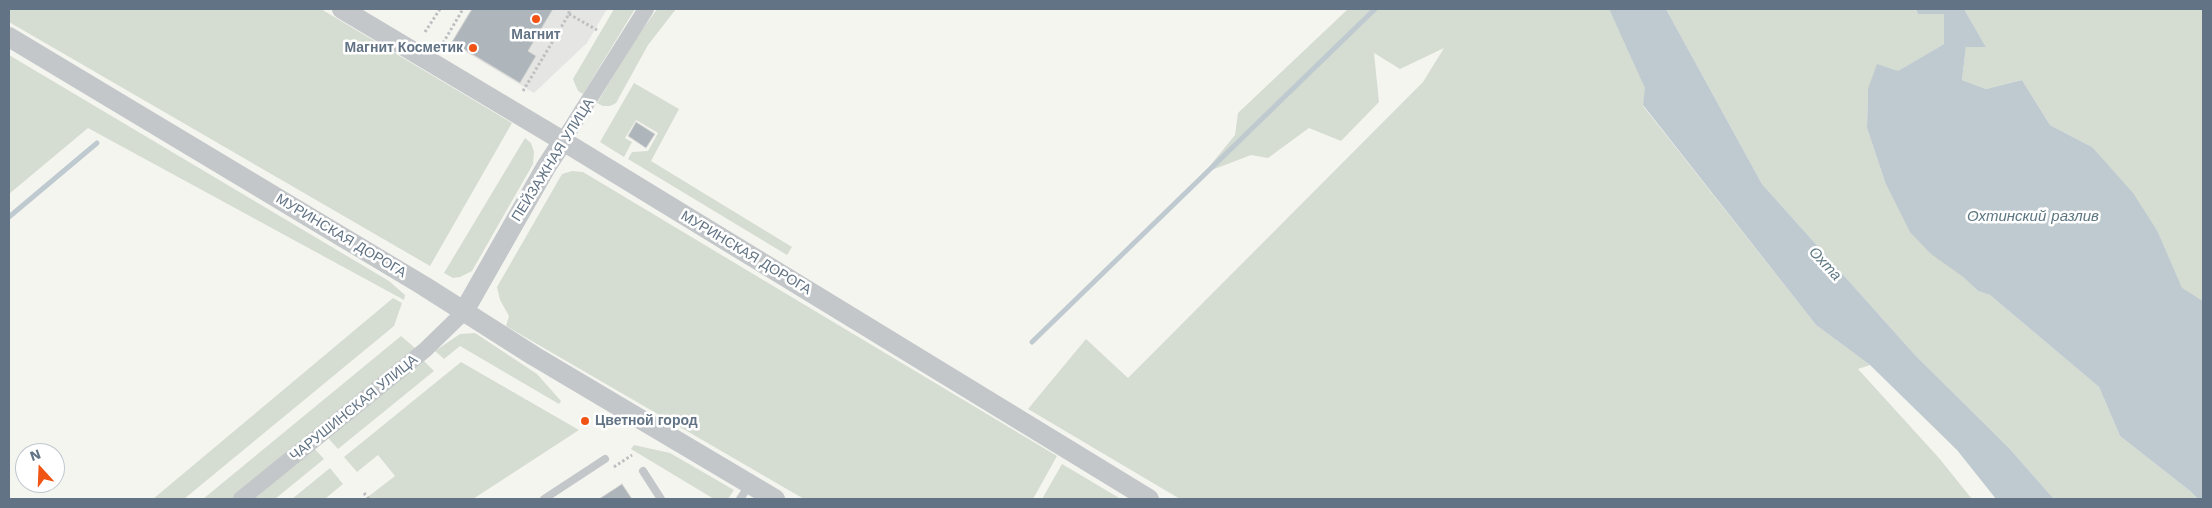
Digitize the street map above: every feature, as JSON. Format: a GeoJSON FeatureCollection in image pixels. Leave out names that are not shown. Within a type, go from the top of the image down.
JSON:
{"type":"FeatureCollection","features":[{"type":"Feature","properties":{"kind":"street","name":"МУРИНСКАЯ ДОРОГА"},"geometry":{"type":"LineString","coordinates":[[342,9],[563,141],[1149,499]]}},
{"type":"Feature","properties":{"kind":"street","name":"ПЕЙЗАЖНАЯ УЛИЦА"},"geometry":{"type":"LineString","coordinates":[[463,313],[546,167],[646,9]]}},
{"type":"Feature","properties":{"kind":"street","name":"МУРИНСКАЯ ДОРОГА"},"geometry":{"type":"LineString","coordinates":[[9,37],[424,286],[463,313],[745,492],[775,499]]}},
{"type":"Feature","properties":{"kind":"street","name":"ЧАРУШИНСКАЯ УЛИЦА"},"geometry":{"type":"LineString","coordinates":[[241,499],[425,350],[463,313]]}},
{"type":"Feature","properties":{"kind":"lane"},"geometry":{"type":"LineString","coordinates":[[544,499],[605,459]]}},
{"type":"Feature","properties":{"kind":"lane"},"geometry":{"type":"LineString","coordinates":[[643,470],[661,499]]}},
{"type":"Feature","properties":{"kind":"path"},"geometry":{"type":"LineString","coordinates":[[426,32],[440,9]]}},
{"type":"Feature","properties":{"kind":"path"},"geometry":{"type":"LineString","coordinates":[[442,43],[463,9]]}},
{"type":"Feature","properties":{"kind":"path"},"geometry":{"type":"LineString","coordinates":[[523,91],[569,14],[569,9]]}},
{"type":"Feature","properties":{"kind":"path"},"geometry":{"type":"LineString","coordinates":[[569,14],[597,30]]}},
{"type":"Feature","properties":{"kind":"path"},"geometry":{"type":"LineString","coordinates":[[364,493],[369,499]]}},
{"type":"Feature","properties":{"kind":"shaded area"},"geometry":{"type":"Polygon","coordinates":[[[9,9],[321,9],[512,123],[430,266],[9,22],[9,9]]]}},
{"type":"Feature","properties":{"kind":"shaded area"},"geometry":{"type":"Polygon","coordinates":[[[471,9],[607,9],[587,43],[534,93],[451,43],[471,9]]]}},
{"type":"Feature","properties":{"kind":"shaded area"},"geometry":{"type":"Polygon","coordinates":[[[614,9],[635,9],[583,94],[578,91],[573,79],[614,9]]]}},
{"type":"Feature","properties":{"kind":"shaded area"},"geometry":{"type":"Polygon","coordinates":[[[657,9],[676,9],[648,45],[616,103],[610,106],[603,106],[597,103],[637,37],[657,9]]]}},
{"type":"Feature","properties":{"kind":"shaded area"},"geometry":{"type":"Polygon","coordinates":[[[1348,9],[1609,9],[1646,88],[1643,106],[1816,325],[1870,365],[1858,369],[1939,458],[1972,499],[1180,499],[1028,409],[1086,339],[1128,378],[1423,82],[1444,48],[1400,69],[1374,53],[1379,102],[1341,141],[1309,128],[1268,158],[1251,155],[1204,173],[1235,135],[1238,113],[1348,9]]]}},
{"type":"Feature","properties":{"kind":"shaded area"},"geometry":{"type":"Polygon","coordinates":[[[1666,9],[1916,9],[1918,14],[1944,14],[1944,44],[1868,89],[1867,128],[1885,182],[1962,276],[1978,291],[1990,295],[2099,387],[2120,436],[2198,499],[2054,499],[2009,448],[1915,355],[1762,184],[1666,9]]]}},
{"type":"Feature","properties":{"kind":"shaded area"},"geometry":{"type":"Polygon","coordinates":[[[1964,9],[2203,9],[2203,301],[2182,289],[2158,232],[2092,147],[2050,125],[2022,80],[1986,89],[1962,80],[1966,47],[1986,47],[1964,9]]]}},
{"type":"Feature","properties":{"kind":"shaded area"},"geometry":{"type":"Polygon","coordinates":[[[9,55],[389,281],[405,295],[404,300],[88,128],[9,194],[9,55]]]}},
{"type":"Feature","properties":{"kind":"shaded area"},"geometry":{"type":"Polygon","coordinates":[[[634,83],[679,109],[651,161],[792,247],[787,255],[628,159],[632,152],[648,151],[658,133],[636,120],[625,138],[632,142],[624,157],[600,142],[634,83]]]}},
{"type":"Feature","properties":{"kind":"shaded area"},"geometry":{"type":"Polygon","coordinates":[[[525,138],[531,143],[534,152],[533,164],[472,271],[453,278],[444,273],[525,138]]]}},
{"type":"Feature","properties":{"kind":"shaded area"},"geometry":{"type":"Polygon","coordinates":[[[572,171],[583,172],[1057,456],[1033,499],[804,499],[506,326],[509,316],[500,300],[497,287],[562,174],[572,171]]]}},
{"type":"Feature","properties":{"kind":"shaded area"},"geometry":{"type":"Polygon","coordinates":[[[393,298],[402,303],[394,326],[184,499],[153,499],[393,298]]]}},
{"type":"Feature","properties":{"kind":"shaded area"},"geometry":{"type":"Polygon","coordinates":[[[475,333],[537,374],[561,401],[559,404],[460,346],[444,359],[435,351],[460,334],[475,333]]]}},
{"type":"Feature","properties":{"kind":"shaded area"},"geometry":{"type":"Polygon","coordinates":[[[401,336],[415,348],[232,499],[203,499],[401,336]]]}},
{"type":"Feature","properties":{"kind":"shaded area"},"geometry":{"type":"Polygon","coordinates":[[[423,360],[434,371],[338,449],[328,438],[423,360]]]}},
{"type":"Feature","properties":{"kind":"shaded area"},"geometry":{"type":"Polygon","coordinates":[[[461,362],[579,430],[473,499],[365,499],[395,476],[378,455],[357,472],[344,457],[461,362]]]}},
{"type":"Feature","properties":{"kind":"shaded area"},"geometry":{"type":"Polygon","coordinates":[[[634,445],[670,453],[734,490],[728,499],[714,499],[631,449],[634,445]]]}},
{"type":"Feature","properties":{"kind":"shaded area"},"geometry":{"type":"Polygon","coordinates":[[[313,447],[324,459],[275,499],[250,499],[313,447]]]}},
{"type":"Feature","properties":{"kind":"shaded area"},"geometry":{"type":"Polygon","coordinates":[[[1062,464],[1121,499],[1042,499],[1062,464]]]}},
{"type":"Feature","properties":{"kind":"shaded area"},"geometry":{"type":"Polygon","coordinates":[[[330,468],[343,484],[327,499],[292,499],[330,468]]]}},
{"type":"Feature","properties":{"kind":"water","name":"Охта"},"geometry":{"type":"Polygon","coordinates":[[[1609,9],[1666,9],[1762,184],[1915,355],[2009,448],[2054,499],[1996,499],[1957,450],[1870,365],[1816,325],[1643,105],[1645,88],[1609,9]]]}},
{"type":"Feature","properties":{"kind":"water","name":"Охтинский разлив"},"geometry":{"type":"Polygon","coordinates":[[[1916,9],[1964,9],[1986,47],[1966,47],[1962,80],[1986,89],[2022,80],[2050,125],[2092,147],[2133,193],[2158,232],[2182,288],[2203,301],[2203,499],[2198,499],[2120,436],[2099,387],[1990,295],[1978,291],[1962,276],[1931,254],[1910,232],[1885,182],[1867,128],[1868,89],[1877,64],[1898,71],[1944,44],[1944,14],[1918,14],[1916,9]]]}},
{"type":"Feature","properties":{"kind":"building"},"geometry":{"type":"Polygon","coordinates":[[[472,9],[553,9],[528,51],[536,56],[520,83],[452,42],[472,9]]]}},
{"type":"Feature","properties":{"kind":"building"},"geometry":{"type":"Polygon","coordinates":[[[636,122],[655,134],[646,148],[628,136],[636,122]]]}},
{"type":"Feature","properties":{"kind":"building"},"geometry":{"type":"Polygon","coordinates":[[[622,484],[632,499],[599,499],[622,484]]]}},
{"type":"Feature","properties":{"kind":"waterway"},"geometry":{"type":"LineString","coordinates":[[1032,342],[1375,9]]}},
{"type":"Feature","properties":{"kind":"waterway"},"geometry":{"type":"LineString","coordinates":[[9,217],[97,143]]}},
{"type":"Feature","properties":{"kind":"place","name":"Магнит"},"geometry":{"type":"Point","coordinates":[536,19]}},
{"type":"Feature","properties":{"kind":"place","name":"Магнит Косметик"},"geometry":{"type":"Point","coordinates":[473,48]}},
{"type":"Feature","properties":{"kind":"place","name":"Цветной город"},"geometry":{"type":"Point","coordinates":[585,421]}}]}
